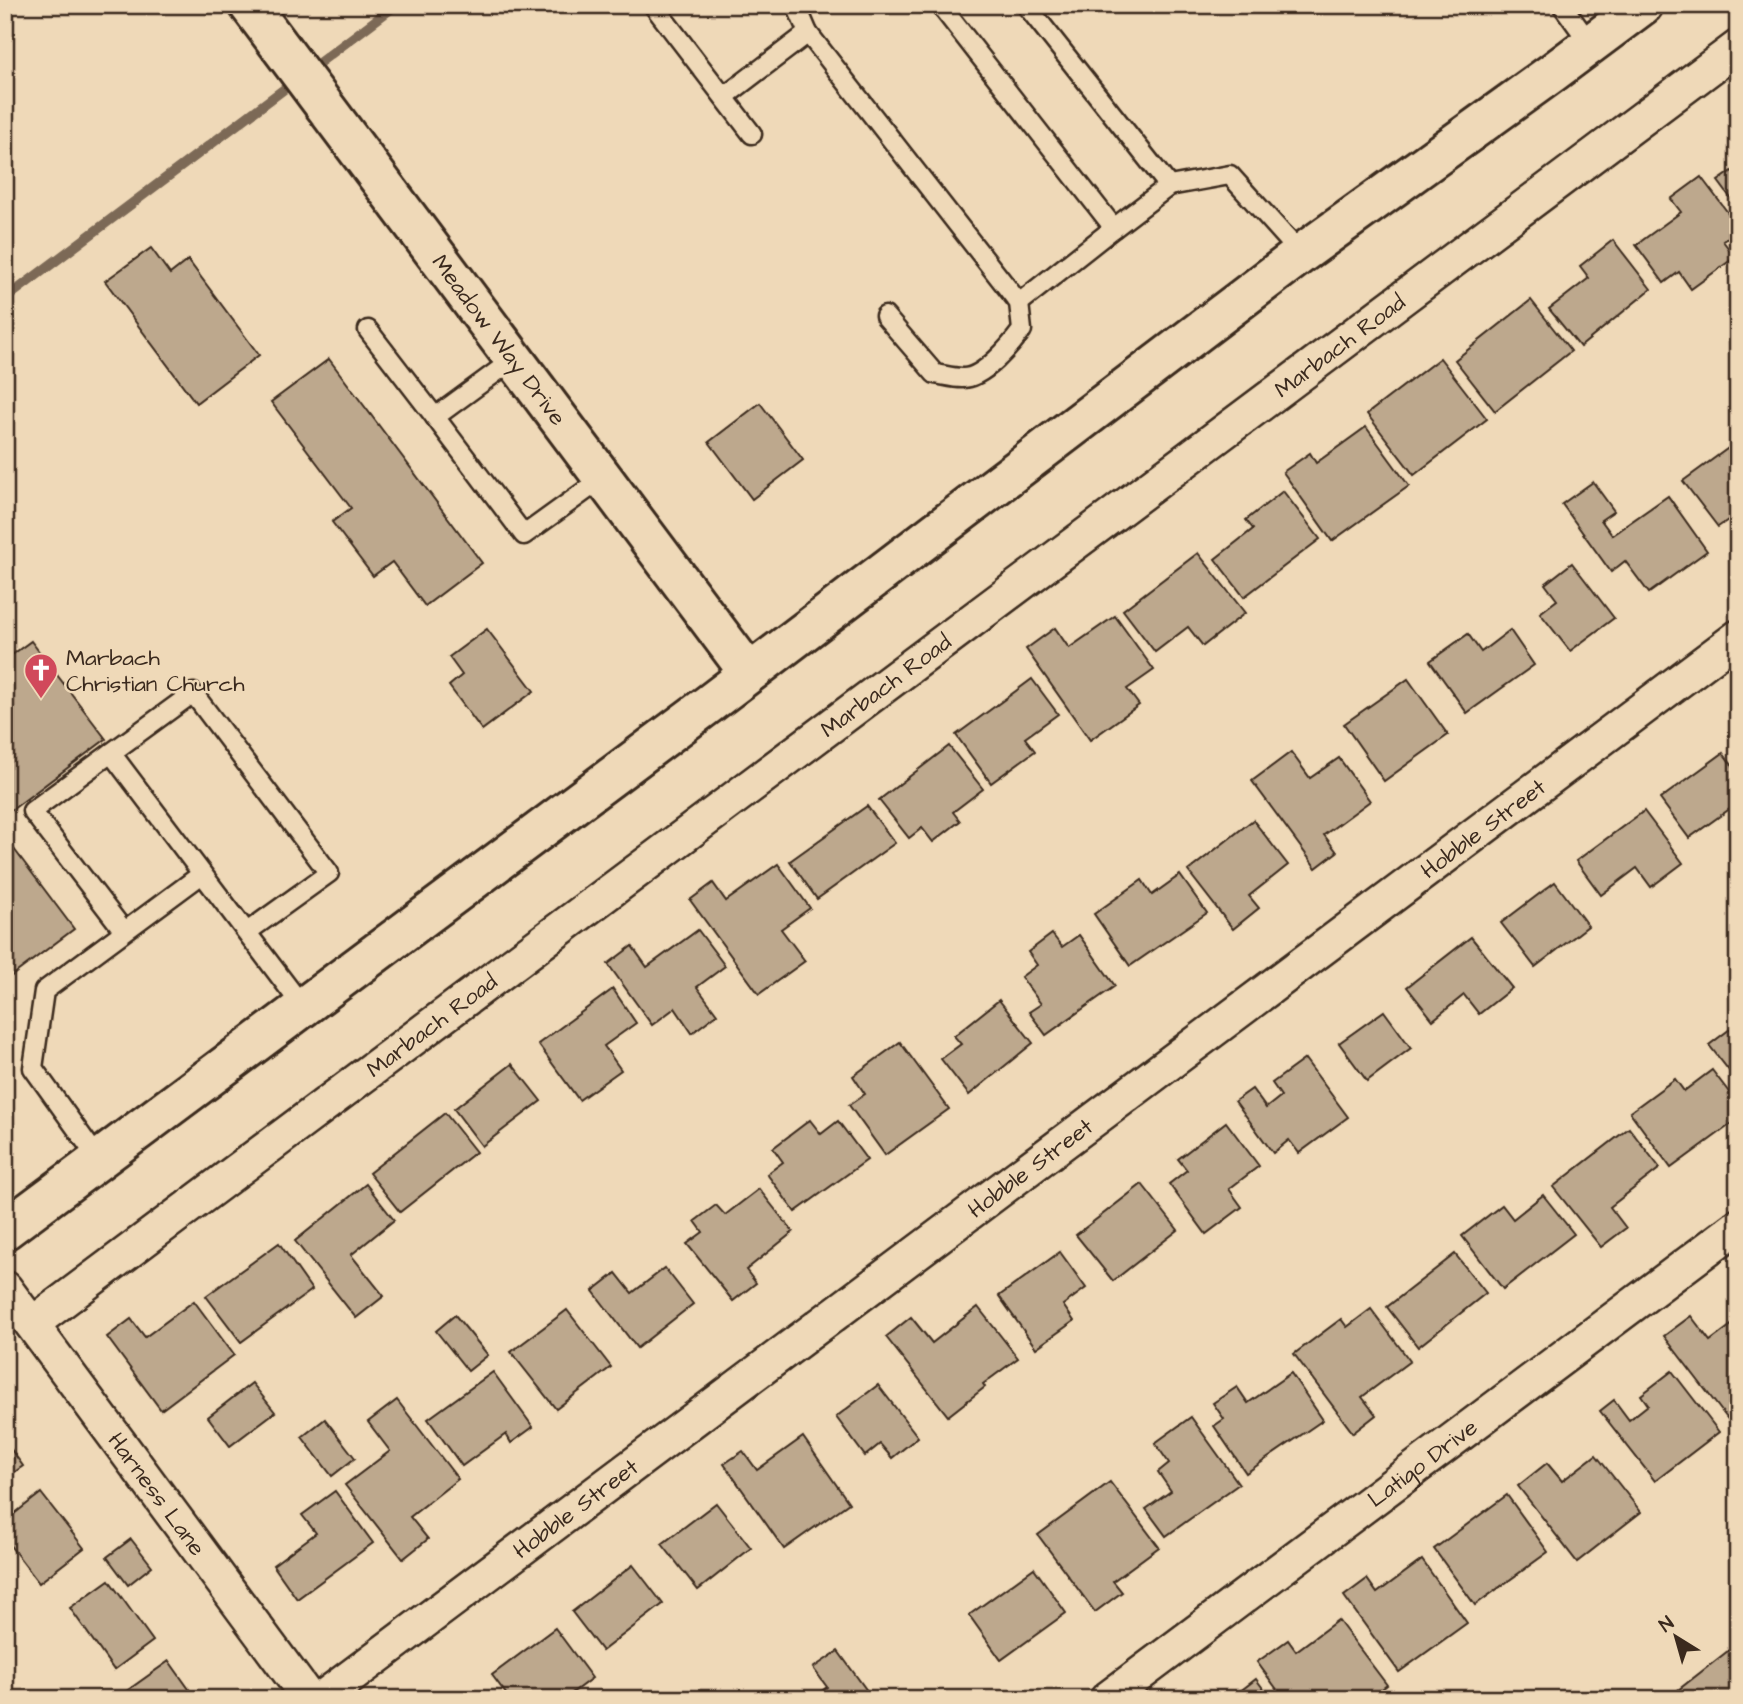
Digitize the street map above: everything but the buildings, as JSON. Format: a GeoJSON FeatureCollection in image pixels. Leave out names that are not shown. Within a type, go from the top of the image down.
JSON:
{"type":"FeatureCollection","features":[{"type":"Feature","properties":{"kind":"main road"},"geometry":{"type":"LineString","coordinates":[[5,1230],[749,673],[1301,254],[1643,5]]}},
{"type":"Feature","properties":{"kind":"main road","name":"Meadow Way Drive"},"geometry":{"type":"LineString","coordinates":[[255,13],[749,673]]}},
{"type":"Feature","properties":{"kind":"street","name":"Marbach Road"},"geometry":{"type":"LineString","coordinates":[[32,1324],[1738,47]]}},
{"type":"Feature","properties":{"kind":"street","name":"Hobble Street"},"geometry":{"type":"LineString","coordinates":[[321,1699],[1738,638]]}},
{"type":"Feature","properties":{"kind":"street","name":"Latigo Drive"},"geometry":{"type":"LineString","coordinates":[[1107,1699],[1738,1226]]}},
{"type":"Feature","properties":{"kind":"street","name":"Harness Lane"},"geometry":{"type":"LineString","coordinates":[[5,1288],[309,1699]]}},
{"type":"Feature","properties":{"kind":"lane"},"geometry":{"type":"LineString","coordinates":[[653,5],[752,134]]}},
{"type":"Feature","properties":{"kind":"lane"},"geometry":{"type":"LineString","coordinates":[[796,5],[808,33],[1019,303],[1022,330],[1007,351],[983,370],[965,379],[934,374],[885,316]]}},
{"type":"Feature","properties":{"kind":"lane"},"geometry":{"type":"LineString","coordinates":[[940,5],[1114,228]]}},
{"type":"Feature","properties":{"kind":"lane"},"geometry":{"type":"LineString","coordinates":[[1026,5],[1169,186]]}},
{"type":"Feature","properties":{"kind":"lane"},"geometry":{"type":"LineString","coordinates":[[1562,5],[1591,45]]}},
{"type":"Feature","properties":{"kind":"lane"},"geometry":{"type":"LineString","coordinates":[[724,97],[808,33]]}},
{"type":"Feature","properties":{"kind":"lane"},"geometry":{"type":"LineString","coordinates":[[1019,303],[1169,186],[1230,176],[1301,254]]}},
{"type":"Feature","properties":{"kind":"lane"},"geometry":{"type":"LineString","coordinates":[[368,330],[524,535],[603,478]]}},
{"type":"Feature","properties":{"kind":"lane"},"geometry":{"type":"LineString","coordinates":[[435,417],[514,359]]}},
{"type":"Feature","properties":{"kind":"lane"},"geometry":{"type":"LineString","coordinates":[[124,931],[32,811],[193,693],[329,873],[247,932]]}},
{"type":"Feature","properties":{"kind":"lane"},"geometry":{"type":"LineString","coordinates":[[111,753],[303,1007]]}},
{"type":"Feature","properties":{"kind":"lane"},"geometry":{"type":"LineString","coordinates":[[99,1160],[33,1068],[44,991],[202,874]]}},
{"type":"Feature","properties":{"kind":"waterway"},"geometry":{"type":"LineString","coordinates":[[5,299],[396,5]]}},
{"type":"Feature","properties":{"kind":"place","name":"Marbach Christian Church"},"geometry":{"type":"Point","coordinates":[41,700]}}]}
